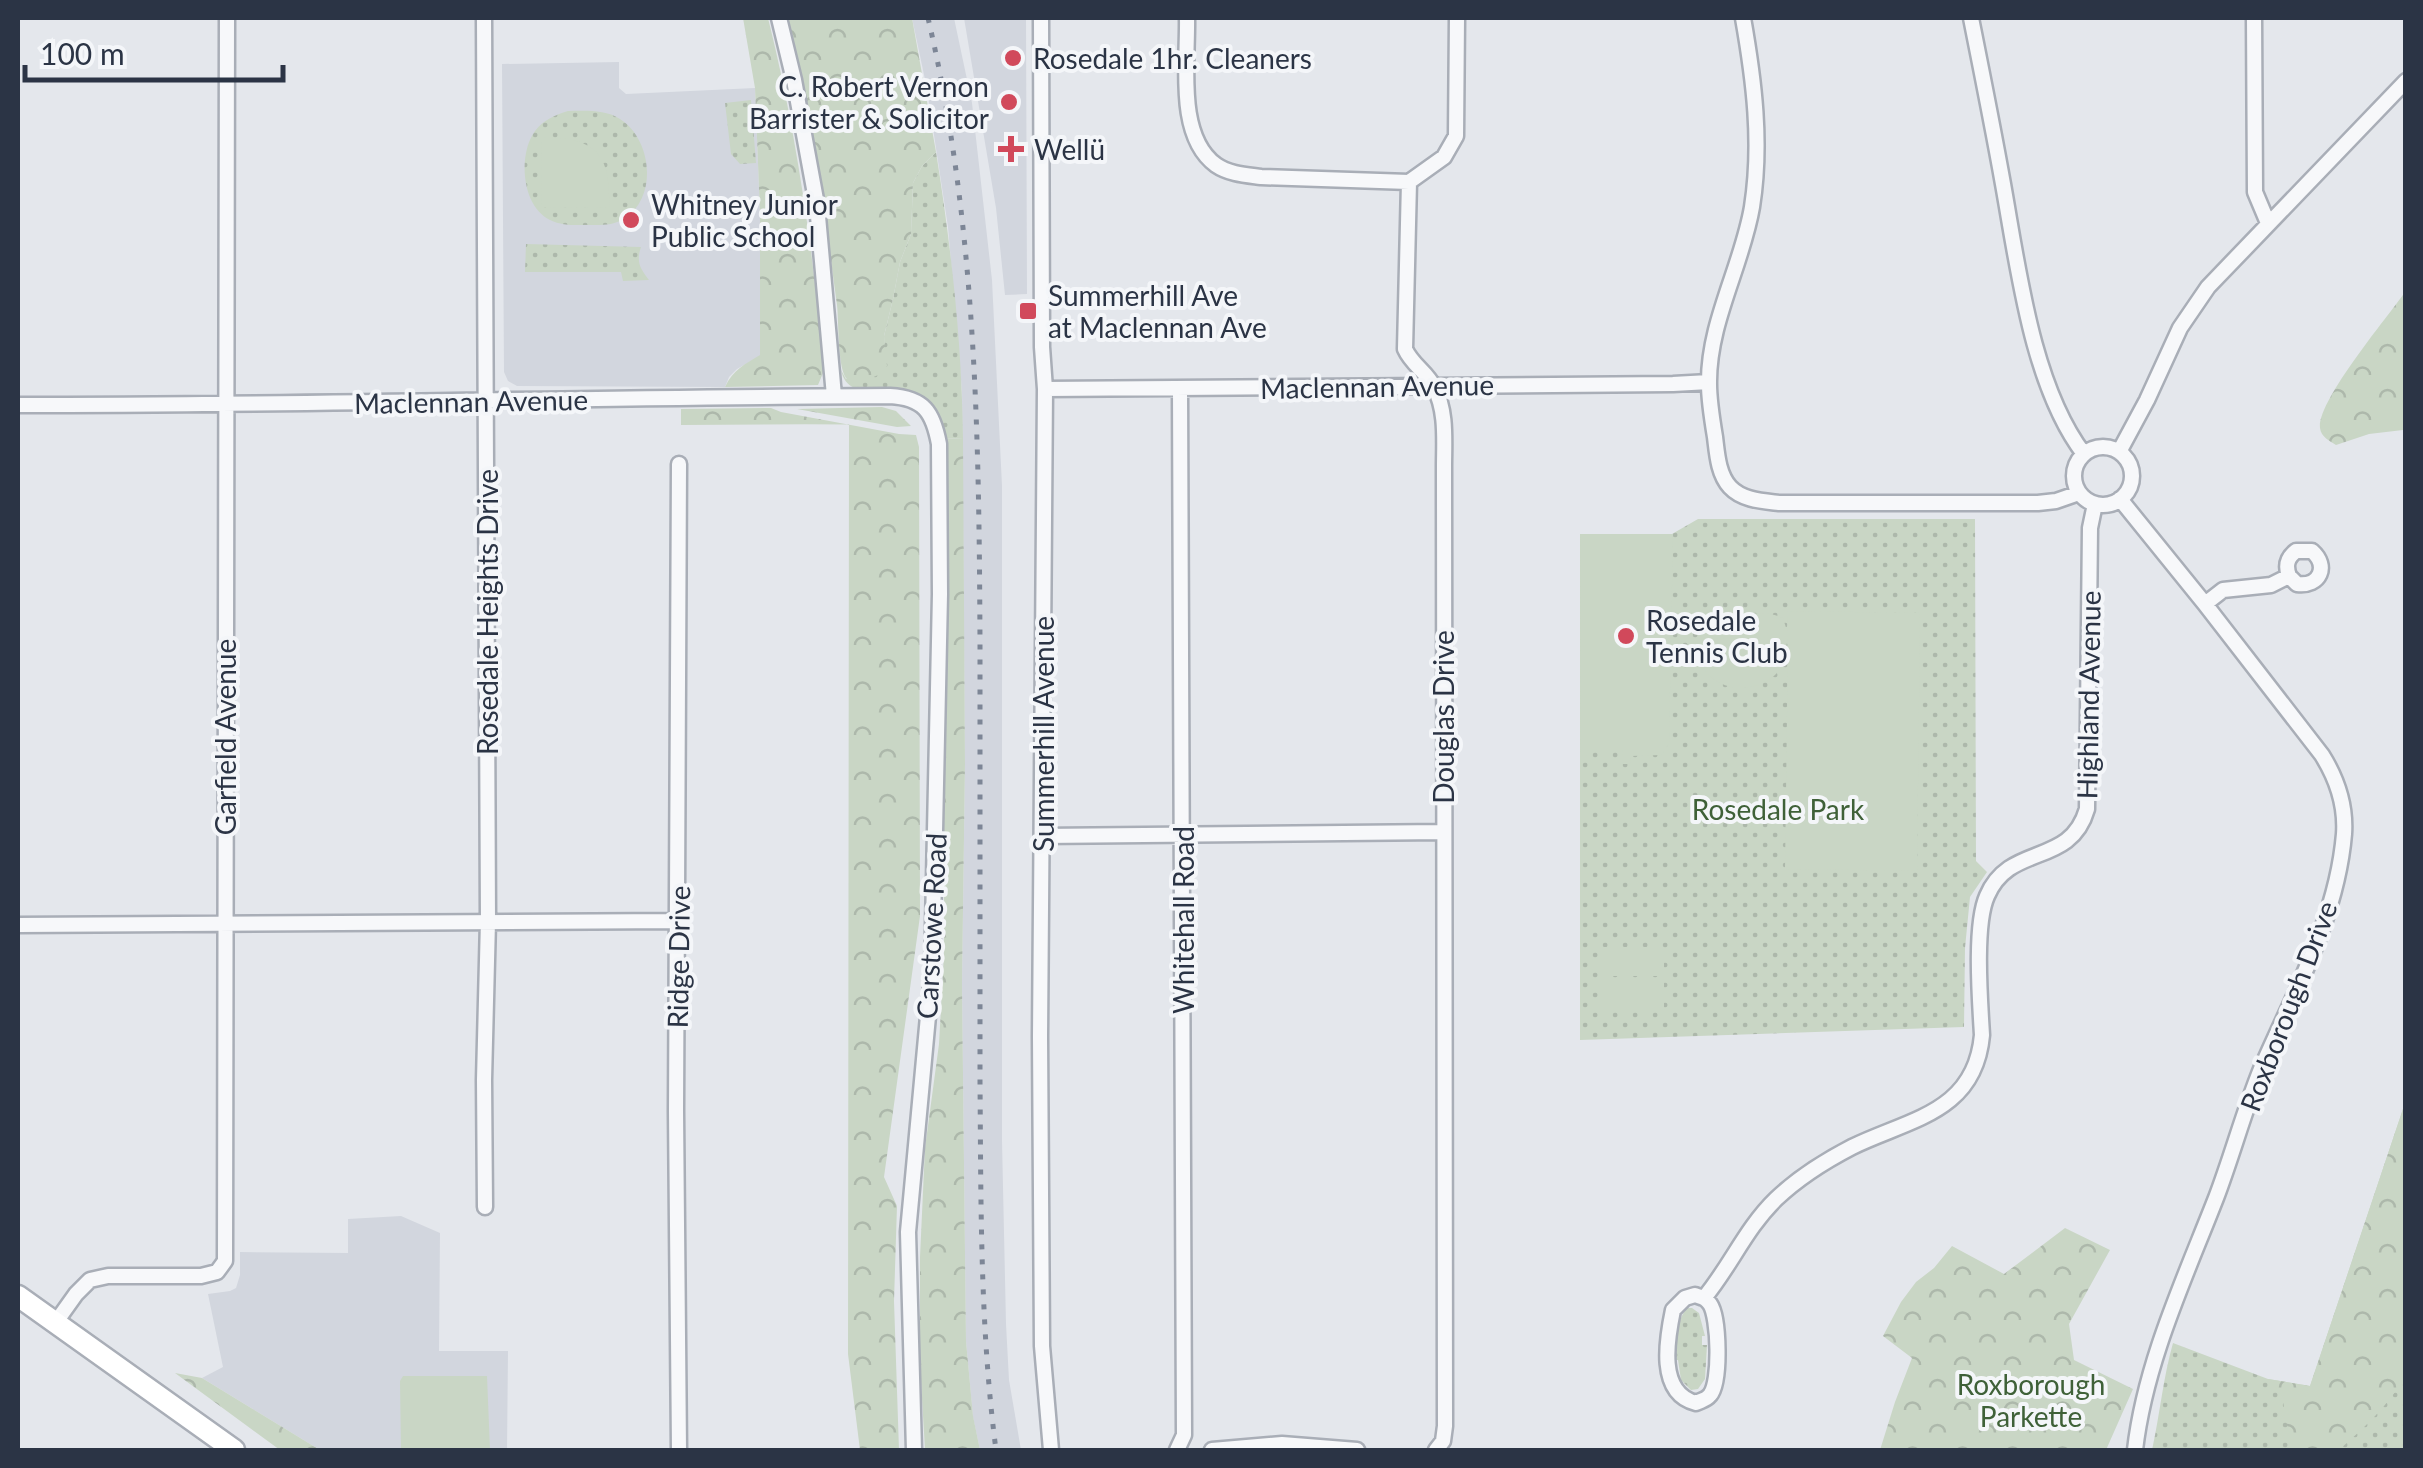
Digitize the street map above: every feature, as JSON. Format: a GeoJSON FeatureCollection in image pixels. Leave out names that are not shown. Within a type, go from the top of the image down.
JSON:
{"type":"FeatureCollection","features":[{"type":"Feature","properties":{"kind":"main road"},"geometry":{"type":"LineString","coordinates":[[19,1298],[234,1450]]}},
{"type":"Feature","properties":{"kind":"street","name":"Garfield Avenue"},"geometry":{"type":"LineString","coordinates":[[56,1322],[90,1280],[108,1276],[201,1276],[217,1272],[226,1261],[226,18]]}},
{"type":"Feature","properties":{"kind":"street","name":"Rosedale Heights Drive"},"geometry":{"type":"LineString","coordinates":[[484,18],[488,921],[485,1207]]}},
{"type":"Feature","properties":{"kind":"street"},"geometry":{"type":"LineString","coordinates":[[779,18],[818,205],[834,396]]}},
{"type":"Feature","properties":{"kind":"street","name":"Summerhill Avenue"},"geometry":{"type":"LineString","coordinates":[[1041,18],[1045,390],[1042,1346],[1051,1450]]}},
{"type":"Feature","properties":{"kind":"street"},"geometry":{"type":"LineString","coordinates":[[1187,18],[1188,115],[1198,147],[1218,166],[1237,174],[1261,177],[1408,182],[1444,158],[1456,136],[1458,18]]}},
{"type":"Feature","properties":{"kind":"street"},"geometry":{"type":"LineString","coordinates":[[1743,18],[1757,133],[1752,207],[1715,336],[1709,382],[1717,456],[1728,485],[1758,501],[1779,503],[2038,503],[2079,492]]}},
{"type":"Feature","properties":{"kind":"street"},"geometry":{"type":"LineString","coordinates":[[1971,18],[2038,358],[2054,402],[2084,454]]}},
{"type":"Feature","properties":{"kind":"street"},"geometry":{"type":"LineString","coordinates":[[2254,18],[2255,192],[2268,223]]}},
{"type":"Feature","properties":{"kind":"street"},"geometry":{"type":"LineString","coordinates":[[2119,452],[2172,345],[2208,287],[2406,81]]}},
{"type":"Feature","properties":{"kind":"street","name":"Douglas Drive"},"geometry":{"type":"LineString","coordinates":[[1408,182],[1406,349],[1410,361],[1434,385],[1443,409],[1444,1426],[1443,1441],[1437,1450]]}},
{"type":"Feature","properties":{"kind":"street","name":"Maclennan Avenue"},"geometry":{"type":"LineString","coordinates":[[1045,390],[1709,382]]}},
{"type":"Feature","properties":{"kind":"street","name":"Whitehall Road"},"geometry":{"type":"LineString","coordinates":[[1177,1450],[1184,1435],[1180,389]]}},
{"type":"Feature","properties":{"kind":"street","name":"Maclennan Avenue"},"geometry":{"type":"LineString","coordinates":[[18,406],[834,396],[911,398],[922,404]]}},
{"type":"Feature","properties":{"kind":"street","name":"Carstowe Road"},"geometry":{"type":"LineString","coordinates":[[914,1450],[908,1232],[932,973],[940,594],[938,444],[935,424],[922,404]]}},
{"type":"Feature","properties":{"kind":"street"},"geometry":{"type":"LineString","coordinates":[[2102,447],[2119,452],[2126,458],[2132,475],[2126,492],[2104,505],[2094,504],[2079,492],[2075,468],[2084,454],[2102,447]]}},
{"type":"Feature","properties":{"kind":"street","name":"Ridge Drive"},"geometry":{"type":"LineString","coordinates":[[678,464],[679,1450]]}},
{"type":"Feature","properties":{"kind":"street","name":"Roxborough Drive"},"geometry":{"type":"LineString","coordinates":[[2120,499],[2206,604],[2328,765],[2340,792],[2344,830],[2324,922],[2259,1074],[2157,1352],[2134,1450]]}},
{"type":"Feature","properties":{"kind":"street","name":"Highland Avenue"},"geometry":{"type":"LineString","coordinates":[[1704,1298],[1749,1230],[1776,1199],[1841,1154],[1940,1109],[1976,1064],[1982,1035],[1980,921],[1987,895],[2011,866],[2071,839],[2087,809],[2090,528],[2094,504]]}},
{"type":"Feature","properties":{"kind":"street"},"geometry":{"type":"LineString","coordinates":[[2206,604],[2223,590],[2271,585],[2288,576]]}},
{"type":"Feature","properties":{"kind":"street"},"geometry":{"type":"LineString","coordinates":[[1042,836],[1443,832]]}},
{"type":"Feature","properties":{"kind":"street"},"geometry":{"type":"LineString","coordinates":[[18,925],[678,921]]}},
{"type":"Feature","properties":{"kind":"street","name":"Highland Avenue"},"geometry":{"type":"LineString","coordinates":[[1696,1296],[1704,1298],[1714,1313],[1715,1387],[1710,1396],[1696,1402],[1682,1398],[1669,1378],[1670,1326],[1678,1303],[1696,1296]]}},
{"type":"Feature","properties":{"kind":"street"},"geometry":{"type":"LineString","coordinates":[[1212,1450],[1282,1444],[1357,1450]]}},
{"type":"Feature","properties":{"kind":"shaded area"},"geometry":{"type":"Polygon","coordinates":[[[912,18],[954,18],[972,103],[992,280],[1002,486],[1002,1141],[1006,1324],[1009,1380],[1021,1450],[980,1450],[966,1341],[962,391],[948,227],[912,18]]]}},
{"type":"Feature","properties":{"kind":"shaded area"},"geometry":{"type":"Polygon","coordinates":[[[964,18],[1026,18],[1027,294],[1005,295],[996,208],[964,18]]]}},
{"type":"Feature","properties":{"kind":"shaded area","name":"Whitney Junior Public School"},"geometry":{"type":"Polygon","coordinates":[[[619,62],[619,88],[626,94],[755,88],[760,356],[737,369],[725,387],[517,386],[508,381],[504,372],[502,64],[619,62]]]}},
{"type":"Feature","properties":{"kind":"shaded area"},"geometry":{"type":"Polygon","coordinates":[[[401,1216],[440,1233],[439,1351],[508,1351],[507,1450],[320,1450],[202,1378],[223,1367],[208,1294],[236,1288],[240,1252],[348,1253],[348,1219],[401,1216]]]}},
{"type":"Feature","properties":{"kind":"green space"},"geometry":{"type":"Polygon","coordinates":[[[743,18],[768,18],[787,102],[819,316],[823,373],[818,385],[725,387],[736,372],[760,355],[755,88],[743,18]]]}},
{"type":"Feature","properties":{"kind":"green space"},"geometry":{"type":"Polygon","coordinates":[[[786,18],[912,18],[936,152],[913,183],[911,234],[900,262],[884,336],[887,366],[884,372],[862,382],[848,380],[842,367],[816,161],[786,18]]]}},
{"type":"Feature","properties":{"kind":"green space"},"geometry":{"type":"Polygon","coordinates":[[[751,100],[756,163],[740,164],[731,154],[725,103],[751,100]]]}},
{"type":"Feature","properties":{"kind":"green space"},"geometry":{"type":"Polygon","coordinates":[[[568,111],[614,116],[631,128],[639,140],[647,168],[646,183],[636,209],[621,221],[603,225],[559,223],[540,213],[533,203],[525,179],[530,141],[542,124],[568,111]]]}},
{"type":"Feature","properties":{"kind":"green space"},"geometry":{"type":"Polygon","coordinates":[[[542,137],[576,141],[597,153],[607,174],[609,208],[541,207],[542,137]]]}},
{"type":"Feature","properties":{"kind":"green space"},"geometry":{"type":"Polygon","coordinates":[[[936,152],[955,294],[963,438],[944,439],[939,422],[924,400],[901,390],[855,388],[846,381],[841,370],[846,379],[885,359],[884,336],[900,262],[911,234],[913,183],[936,152]]]}},
{"type":"Feature","properties":{"kind":"green space"},"geometry":{"type":"Polygon","coordinates":[[[526,244],[641,247],[640,265],[649,280],[623,281],[621,272],[525,272],[526,244]]]}},
{"type":"Feature","properties":{"kind":"green space"},"geometry":{"type":"Polygon","coordinates":[[[2405,292],[2405,433],[2403,430],[2369,434],[2336,445],[2320,428],[2329,399],[2405,292]]]}},
{"type":"Feature","properties":{"kind":"green space"},"geometry":{"type":"Polygon","coordinates":[[[882,407],[896,411],[911,426],[897,427],[797,409],[882,407]]]}},
{"type":"Feature","properties":{"kind":"green space"},"geometry":{"type":"Polygon","coordinates":[[[771,408],[845,424],[681,425],[681,409],[771,408]]]}},
{"type":"Feature","properties":{"kind":"green space"},"geometry":{"type":"Polygon","coordinates":[[[849,425],[916,435],[919,447],[920,916],[884,1177],[897,1206],[894,1301],[899,1450],[860,1450],[848,1354],[849,425]]]}},
{"type":"Feature","properties":{"kind":"green space"},"geometry":{"type":"Polygon","coordinates":[[[963,438],[966,1341],[980,1450],[925,1450],[920,1257],[925,1148],[939,1044],[944,953],[944,439],[963,438]]]}},
{"type":"Feature","properties":{"kind":"green space","name":"Rosedale Park"},"geometry":{"type":"Polygon","coordinates":[[[1698,519],[1975,519],[1976,861],[1987,872],[1970,897],[1964,1027],[1580,1040],[1580,534],[1672,534],[1698,519]]]}},
{"type":"Feature","properties":{"kind":"green space","name":"Rosedale Tennis Club"},"geometry":{"type":"Polygon","coordinates":[[[1580,534],[1673,534],[1669,744],[1661,755],[1631,756],[1630,764],[1623,764],[1622,750],[1589,750],[1588,756],[1581,755],[1580,534]]]}},
{"type":"Feature","properties":{"kind":"green space"},"geometry":{"type":"Polygon","coordinates":[[[1713,608],[1729,614],[1774,615],[1783,618],[1787,631],[1788,611],[1920,613],[1917,871],[1785,869],[1788,639],[1775,675],[1747,688],[1728,686],[1704,669],[1711,626],[1706,615],[1713,608]]]}},
{"type":"Feature","properties":{"kind":"green space"},"geometry":{"type":"Polygon","coordinates":[[[1602,947],[1664,947],[1664,976],[1602,976],[1602,947]]]}},
{"type":"Feature","properties":{"kind":"green space"},"geometry":{"type":"Polygon","coordinates":[[[1602,982],[1664,982],[1664,1011],[1602,1011],[1602,982]]]}},
{"type":"Feature","properties":{"kind":"green space"},"geometry":{"type":"Polygon","coordinates":[[[2405,1103],[2405,1450],[2152,1450],[2173,1343],[2268,1379],[2310,1386],[2405,1103]]]}},
{"type":"Feature","properties":{"kind":"green space"},"geometry":{"type":"Polygon","coordinates":[[[2405,1103],[2405,1376],[2384,1406],[2339,1450],[2295,1450],[2283,1401],[2268,1379],[2310,1386],[2405,1103]]]}},
{"type":"Feature","properties":{"kind":"green space","name":"Roxborough Parkette"},"geometry":{"type":"Polygon","coordinates":[[[2065,1228],[2110,1250],[2069,1324],[2074,1360],[2133,1389],[2106,1450],[1880,1450],[1912,1358],[1883,1336],[1916,1282],[1952,1246],[2004,1274],[2065,1228]]]}},
{"type":"Feature","properties":{"kind":"green space"},"geometry":{"type":"Polygon","coordinates":[[[1687,1308],[1699,1313],[1705,1336],[1702,1345],[1707,1345],[1705,1379],[1698,1389],[1691,1390],[1681,1380],[1676,1360],[1679,1325],[1687,1308]]]}},
{"type":"Feature","properties":{"kind":"green space"},"geometry":{"type":"Polygon","coordinates":[[[175,1373],[202,1378],[320,1450],[280,1450],[175,1373]]]}},
{"type":"Feature","properties":{"kind":"green space"},"geometry":{"type":"Polygon","coordinates":[[[403,1376],[487,1376],[490,1450],[401,1450],[403,1376]]]}},
{"type":"Feature","properties":{"kind":"railway"},"geometry":{"type":"LineString","coordinates":[[928,18],[956,172],[976,407],[981,1220],[996,1450]]}},
{"type":"Feature","properties":{"kind":"place","name":"Rosedale 1hr. Cleaners"},"geometry":{"type":"Point","coordinates":[1013,58]}},
{"type":"Feature","properties":{"kind":"place","name":"C. Robert Vernon Barrister & Solicitor"},"geometry":{"type":"Point","coordinates":[1009,102]}},
{"type":"Feature","properties":{"kind":"place","name":"Wellü"},"geometry":{"type":"Point","coordinates":[1011,149]}},
{"type":"Feature","properties":{"kind":"place","name":"Whitney Junior Public School"},"geometry":{"type":"Point","coordinates":[631,220]}},
{"type":"Feature","properties":{"kind":"place","name":"Summerhill Ave at Maclennan Ave"},"geometry":{"type":"Point","coordinates":[1028,311]}},
{"type":"Feature","properties":{"kind":"place","name":"Rosedale Tennis Club"},"geometry":{"type":"Point","coordinates":[1626,636]}}]}
